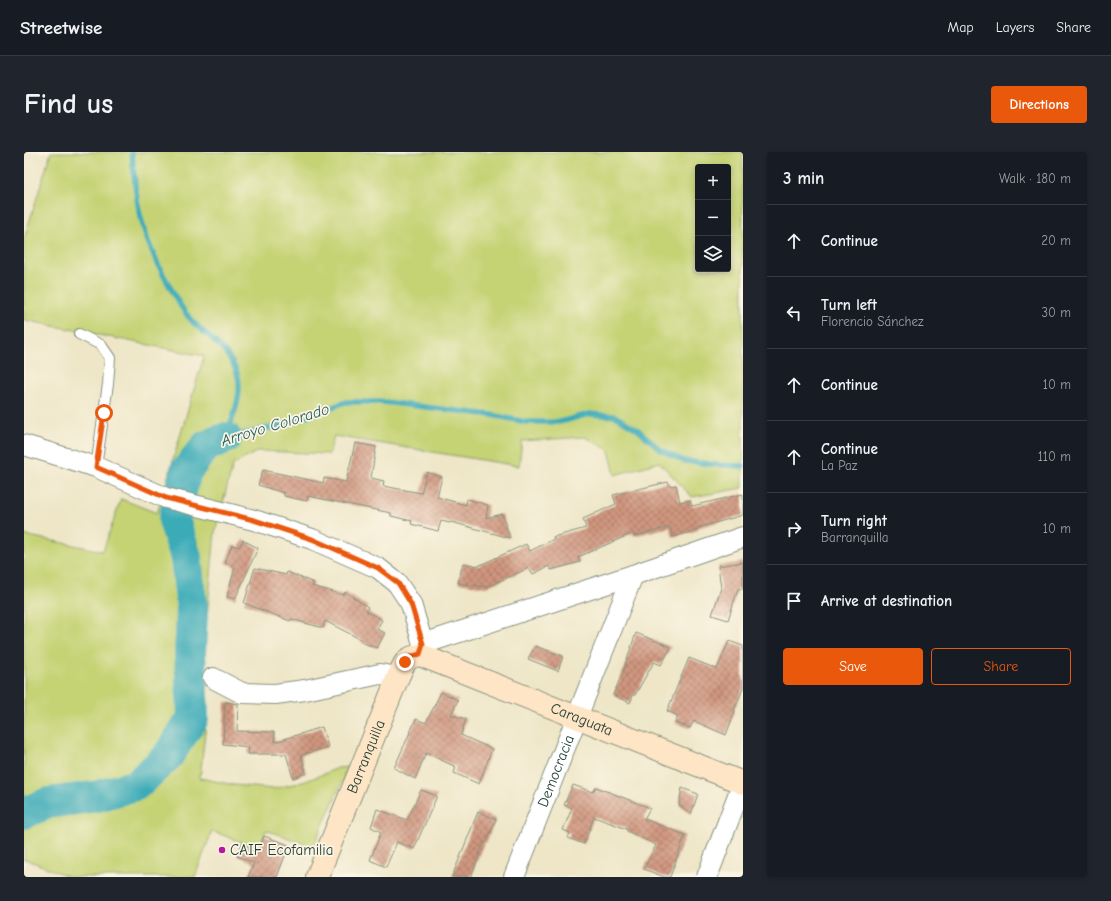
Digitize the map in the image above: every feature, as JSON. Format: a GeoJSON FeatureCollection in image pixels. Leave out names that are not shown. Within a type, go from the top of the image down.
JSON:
{"type":"FeatureCollection","features":[{"type":"Feature","properties":{"kind":"street"},"geometry":{"type":"LineString","coordinates":[[24,445],[96,467],[166,498],[254,520],[312,539],[378,568],[398,583],[411,604],[421,649],[743,537]]}},
{"type":"Feature","properties":{"kind":"street","name":"Democracia"},"geometry":{"type":"LineString","coordinates":[[514,877],[633,575]]}},
{"type":"Feature","properties":{"kind":"street","name":"Barranquilla"},"geometry":{"type":"LineString","coordinates":[[317,877],[398,677],[405,662],[421,649]]}},
{"type":"Feature","properties":{"kind":"street","name":"Caraguata"},"geometry":{"type":"LineString","coordinates":[[421,649],[577,716],[743,782]]}},
{"type":"Feature","properties":{"kind":"street"},"geometry":{"type":"LineString","coordinates":[[213,678],[242,693],[275,694],[305,690],[380,674],[398,677]]}},
{"type":"Feature","properties":{"kind":"street"},"geometry":{"type":"LineString","coordinates":[[707,877],[743,782]]}},
{"type":"Feature","properties":{"kind":"lane"},"geometry":{"type":"LineString","coordinates":[[79,334],[101,345],[110,358],[107,391],[96,467]]}},
{"type":"Feature","properties":{"kind":"green space"},"geometry":{"type":"Polygon","coordinates":[[[51,152],[743,152],[743,488],[692,497],[659,462],[615,475],[609,450],[585,437],[522,441],[519,466],[334,436],[329,454],[258,451],[233,465],[215,532],[203,661],[208,704],[200,778],[234,785],[273,789],[306,781],[338,768],[349,767],[313,847],[266,830],[259,849],[212,831],[195,877],[70,877],[25,859],[24,860],[24,535],[103,551],[121,499],[157,513],[204,356],[24,320],[24,239],[51,152]]]}},
{"type":"Feature","properties":{"kind":"building"},"geometry":{"type":"Polygon","coordinates":[[[355,443],[376,447],[371,478],[384,481],[383,486],[421,493],[427,472],[442,477],[437,497],[466,505],[467,499],[488,505],[486,518],[502,514],[510,538],[451,522],[441,521],[438,531],[411,524],[412,521],[391,516],[391,513],[308,496],[307,501],[284,496],[284,493],[258,485],[263,470],[323,483],[324,478],[346,482],[355,443]]]}},
{"type":"Feature","properties":{"kind":"building"},"geometry":{"type":"Polygon","coordinates":[[[668,482],[670,486],[676,485],[680,502],[690,500],[692,506],[743,494],[743,515],[697,528],[698,530],[673,537],[670,527],[634,536],[633,533],[578,557],[580,562],[551,570],[549,566],[533,574],[529,568],[486,587],[458,583],[463,563],[478,566],[526,544],[530,551],[554,539],[553,537],[586,528],[583,519],[616,504],[613,495],[668,482]]]}},
{"type":"Feature","properties":{"kind":"building"},"geometry":{"type":"Polygon","coordinates":[[[243,540],[258,548],[235,599],[227,597],[235,567],[225,563],[232,545],[239,547],[243,540]]]}},
{"type":"Feature","properties":{"kind":"building"},"geometry":{"type":"Polygon","coordinates":[[[743,562],[743,589],[738,589],[728,620],[712,615],[721,588],[718,566],[743,562]]]}},
{"type":"Feature","properties":{"kind":"building"},"geometry":{"type":"Polygon","coordinates":[[[255,568],[286,575],[287,572],[314,583],[312,586],[343,595],[345,592],[368,607],[366,611],[382,620],[377,629],[385,633],[377,648],[361,642],[362,640],[325,621],[323,628],[291,619],[290,621],[244,603],[255,568]]]}},
{"type":"Feature","properties":{"kind":"building"},"geometry":{"type":"Polygon","coordinates":[[[636,633],[671,647],[661,665],[654,662],[635,695],[633,695],[630,703],[613,695],[626,665],[636,633]]]}},
{"type":"Feature","properties":{"kind":"building"},"geometry":{"type":"Polygon","coordinates":[[[729,641],[743,646],[743,689],[726,735],[694,721],[690,728],[675,723],[678,716],[667,711],[689,658],[717,669],[729,641]]]}},
{"type":"Feature","properties":{"kind":"building"},"geometry":{"type":"Polygon","coordinates":[[[535,646],[563,656],[558,671],[528,659],[535,646]]]}},
{"type":"Feature","properties":{"kind":"building"},"geometry":{"type":"Polygon","coordinates":[[[441,692],[458,700],[451,715],[466,719],[461,735],[492,749],[479,784],[454,773],[456,767],[426,753],[415,779],[394,768],[416,719],[426,723],[441,692]]]}},
{"type":"Feature","properties":{"kind":"building"},"geometry":{"type":"Polygon","coordinates":[[[225,702],[238,704],[237,731],[274,732],[275,742],[322,727],[328,747],[301,755],[306,773],[293,778],[286,754],[248,754],[249,747],[223,744],[225,702]]]}},
{"type":"Feature","properties":{"kind":"building"},"geometry":{"type":"Polygon","coordinates":[[[573,785],[593,792],[596,787],[650,808],[644,819],[685,835],[670,877],[664,877],[644,869],[656,845],[627,831],[627,829],[594,817],[584,844],[568,838],[570,833],[563,830],[572,808],[564,805],[573,785]]]}},
{"type":"Feature","properties":{"kind":"building"},"geometry":{"type":"Polygon","coordinates":[[[682,788],[698,794],[691,814],[679,805],[682,788]]]}},
{"type":"Feature","properties":{"kind":"building"},"geometry":{"type":"Polygon","coordinates":[[[421,790],[437,796],[414,849],[397,842],[386,867],[370,860],[381,832],[371,827],[377,809],[407,820],[421,790]]]}},
{"type":"Feature","properties":{"kind":"building"},"geometry":{"type":"Polygon","coordinates":[[[478,812],[496,819],[486,843],[484,842],[471,877],[452,877],[478,812]]]}},
{"type":"Feature","properties":{"kind":"building"},"geometry":{"type":"Polygon","coordinates":[[[264,836],[289,845],[277,877],[248,877],[254,863],[237,856],[242,843],[259,849],[264,836]]]}},
{"type":"Feature","properties":{"kind":"waterway","name":"Arroyo Colorado"},"geometry":{"type":"LineString","coordinates":[[132,152],[137,202],[149,244],[157,261],[185,313],[199,328],[218,344],[228,356],[237,373],[239,381],[238,398],[226,438],[282,425],[346,402],[383,402],[492,415],[526,422],[560,422],[589,414],[615,416],[637,429],[661,450],[684,461],[743,466]]}},
{"type":"Feature","properties":{"kind":"waterway","name":"Arroyo Colorado"},"geometry":{"type":"LineString","coordinates":[[24,813],[48,803],[98,796],[136,785],[167,757],[193,718],[190,654],[192,609],[186,557],[174,520],[186,471],[206,446],[226,438]]}},
{"type":"Feature","properties":{"kind":"place","name":"CAIF Ecofamilia"},"geometry":{"type":"Point","coordinates":[222,850]}},
{"type":"Feature","properties":{"kind":"route"},"geometry":{"type":"LineString","coordinates":[[104,413],[96,467],[166,498],[254,520],[312,539],[378,568],[398,583],[411,604],[423,644],[420,654],[410,657],[405,662]]}}]}
